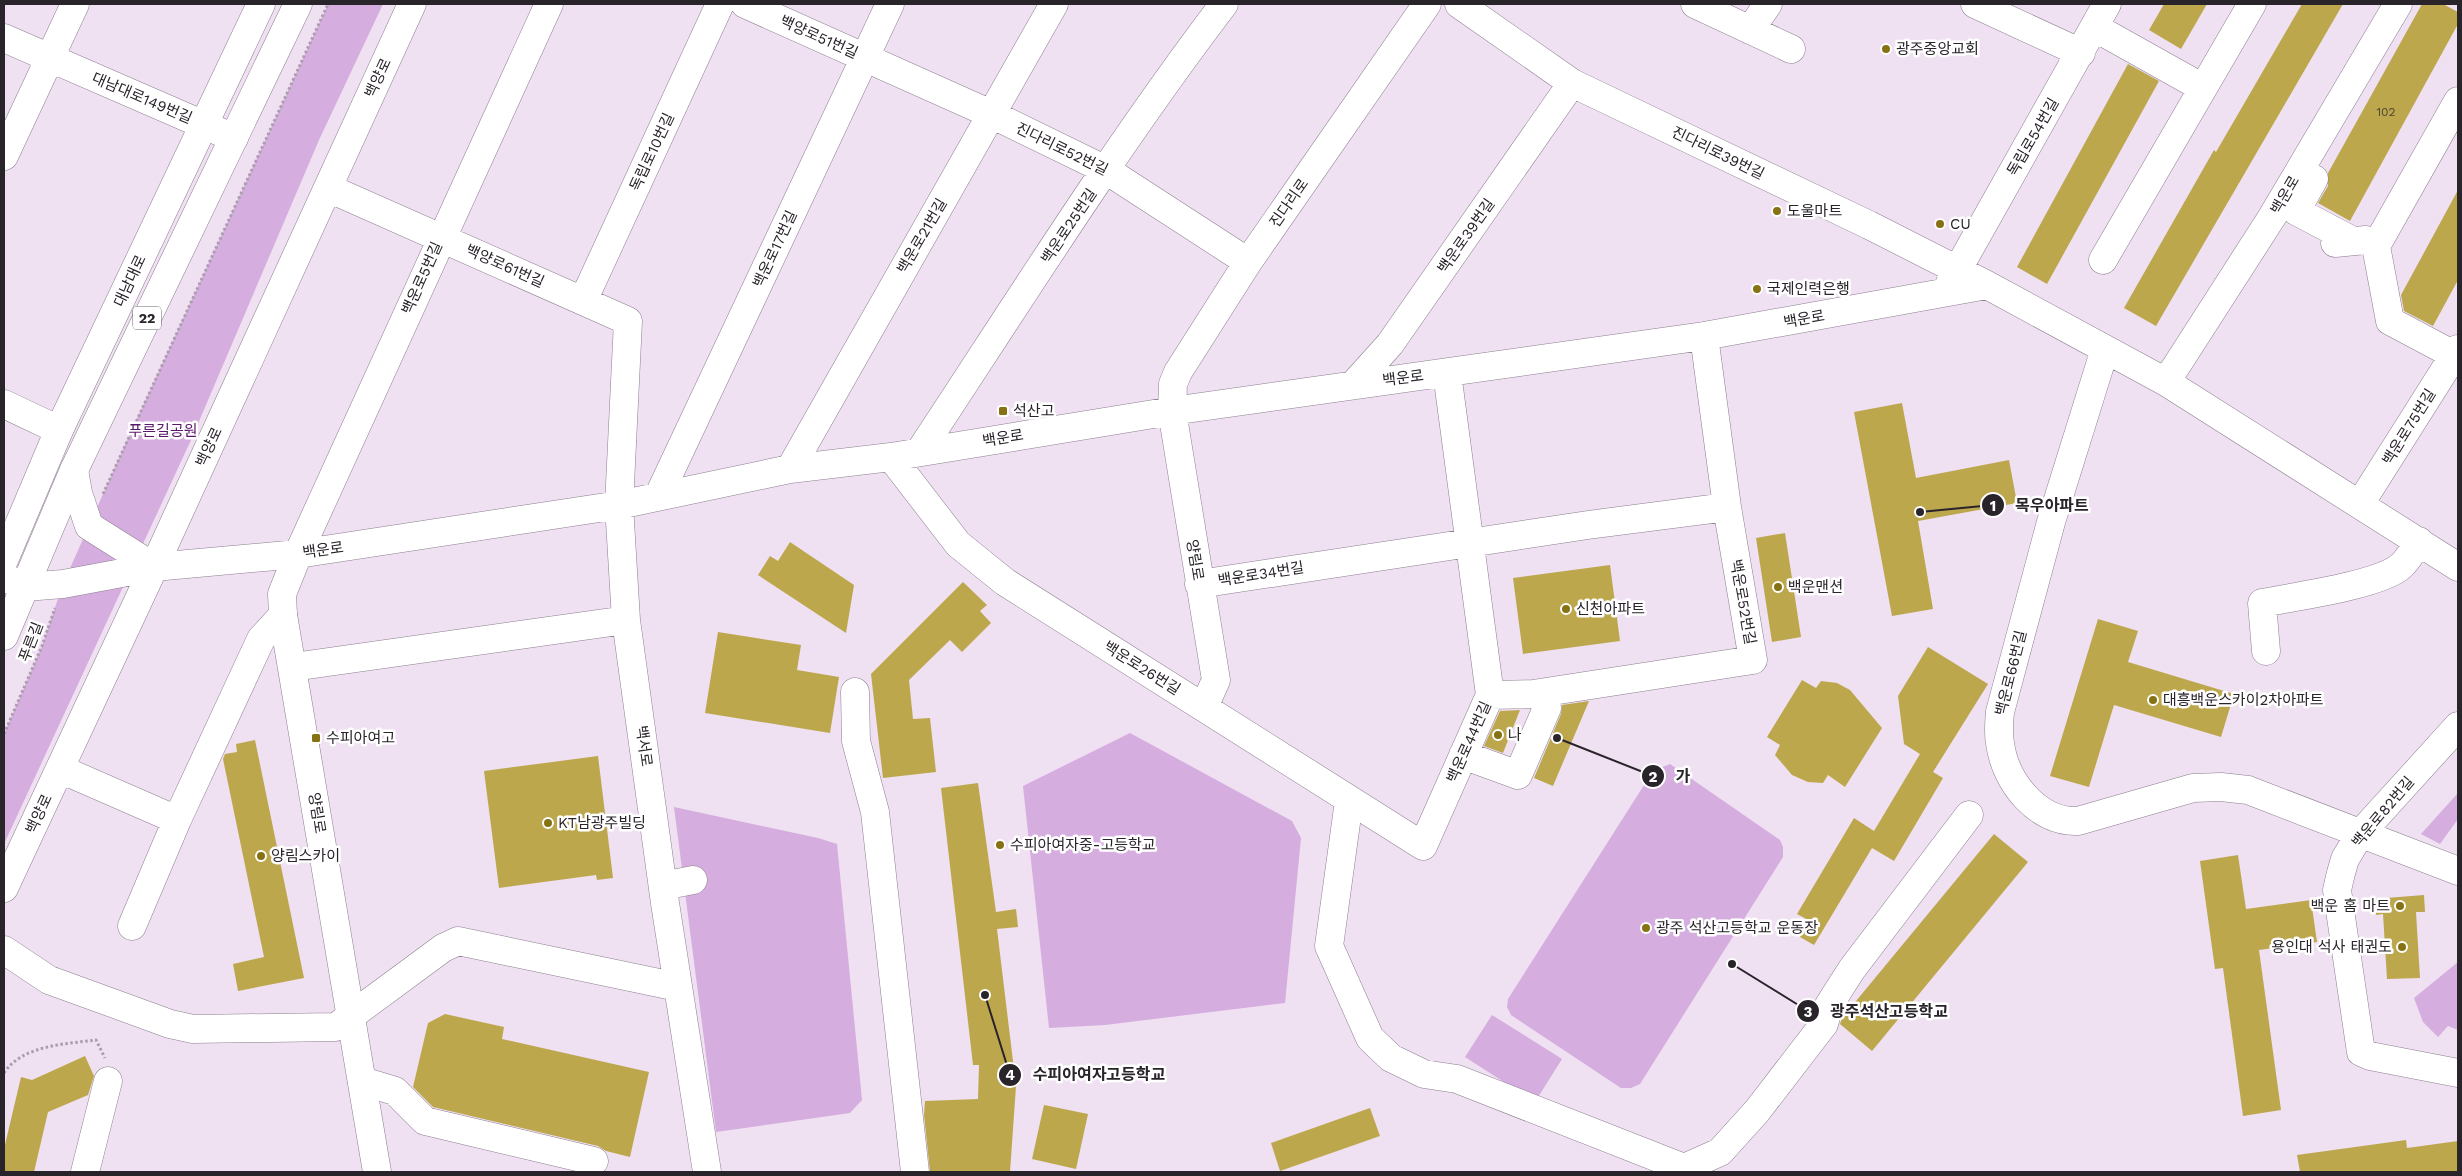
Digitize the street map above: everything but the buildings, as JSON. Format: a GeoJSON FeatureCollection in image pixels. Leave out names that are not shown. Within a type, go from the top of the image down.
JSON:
{"type":"FeatureCollection","features":[{"type":"Feature","properties":{"kind":"street"},"geometry":{"type":"LineString","coordinates":[[4,156],[75,4]]}},
{"type":"Feature","properties":{"kind":"street","name":"대남대로"},"geometry":{"type":"LineString","coordinates":[[4,560],[59,430],[261,4]]}},
{"type":"Feature","properties":{"kind":"street","name":"22"},"geometry":{"type":"LineString","coordinates":[[4,636],[14,582],[74,470],[298,4]]}},
{"type":"Feature","properties":{"kind":"street","name":"백양로"},"geometry":{"type":"LineString","coordinates":[[4,888],[154,567],[412,4]]}},
{"type":"Feature","properties":{"kind":"street","name":"백운로5번길"},"geometry":{"type":"LineString","coordinates":[[298,554],[548,4]]}},
{"type":"Feature","properties":{"kind":"street","name":"독립로10번길"},"geometry":{"type":"LineString","coordinates":[[584,301],[720,4]]}},
{"type":"Feature","properties":{"kind":"street","name":"백양로51번길"},"geometry":{"type":"LineString","coordinates":[[745,4],[865,57]]}},
{"type":"Feature","properties":{"kind":"street","name":"백운로17번길"},"geometry":{"type":"LineString","coordinates":[[660,495],[890,4]]}},
{"type":"Feature","properties":{"kind":"street","name":"백운로21번길"},"geometry":{"type":"LineString","coordinates":[[790,469],[1054,4]]}},
{"type":"Feature","properties":{"kind":"street","name":"백운로25번길"},"geometry":{"type":"LineString","coordinates":[[920,451],[1106,170],[1186,53],[1224,4]]}},
{"type":"Feature","properties":{"kind":"street","name":"진다리로"},"geometry":{"type":"LineString","coordinates":[[1172,411],[1173,384],[1178,372],[1248,262],[1427,4]]}},
{"type":"Feature","properties":{"kind":"street","name":"진다리로39번길"},"geometry":{"type":"LineString","coordinates":[[1459,4],[1572,83],[1987,285]]}},
{"type":"Feature","properties":{"kind":"street"},"geometry":{"type":"LineString","coordinates":[[1695,4],[1791,49]]}},
{"type":"Feature","properties":{"kind":"street"},"geometry":{"type":"LineString","coordinates":[[1750,30],[1768,4]]}},
{"type":"Feature","properties":{"kind":"street"},"geometry":{"type":"LineString","coordinates":[[1974,4],[2081,52]]}},
{"type":"Feature","properties":{"kind":"street","name":"독립로54번길"},"geometry":{"type":"LineString","coordinates":[[1943,294],[2107,4]]}},
{"type":"Feature","properties":{"kind":"street"},"geometry":{"type":"LineString","coordinates":[[2103,260],[2252,4]]}},
{"type":"Feature","properties":{"kind":"street","name":"백운로"},"geometry":{"type":"LineString","coordinates":[[2166,382],[2272,217],[2398,4]]}},
{"type":"Feature","properties":{"kind":"street"},"geometry":{"type":"LineString","coordinates":[[2415,4],[2296,211],[2364,244],[2390,321],[2456,352]]}},
{"type":"Feature","properties":{"kind":"street"},"geometry":{"type":"LineString","coordinates":[[2094,28],[2203,88]]}},
{"type":"Feature","properties":{"kind":"street","name":"대남대로149번길"},"geometry":{"type":"LineString","coordinates":[[4,38],[234,138]]}},
{"type":"Feature","properties":{"kind":"street","name":"진다리로52번길"},"geometry":{"type":"LineString","coordinates":[[865,57],[991,114],[1106,170],[1248,262]]}},
{"type":"Feature","properties":{"kind":"street","name":"백운로39번길"},"geometry":{"type":"LineString","coordinates":[[1354,384],[1390,344],[1572,83]]}},
{"type":"Feature","properties":{"kind":"street"},"geometry":{"type":"LineString","coordinates":[[2364,244],[2458,101]]}},
{"type":"Feature","properties":{"kind":"street","name":"백양로61번길"},"geometry":{"type":"LineString","coordinates":[[328,188],[628,322],[619,505]]}},
{"type":"Feature","properties":{"kind":"street"},"geometry":{"type":"LineString","coordinates":[[2272,217],[2306,237],[2333,243],[2364,244]]}},
{"type":"Feature","properties":{"kind":"street"},"geometry":{"type":"LineString","coordinates":[[1987,285],[2166,382],[2458,567]]}},
{"type":"Feature","properties":{"kind":"street","name":"백운로"},"geometry":{"type":"LineString","coordinates":[[14,582],[63,584],[154,567],[298,554],[619,505],[790,469],[891,457],[1172,411],[1354,384],[1447,373],[1704,336],[1987,285]]}},
{"type":"Feature","properties":{"kind":"street","name":"백운로52번길"},"geometry":{"type":"LineString","coordinates":[[1490,696],[1533,694],[1752,660],[1726,507],[1704,336]]}},
{"type":"Feature","properties":{"kind":"street","name":"백운로66번길"},"geometry":{"type":"LineString","coordinates":[[2105,349],[2051,522],[2000,712],[1999,743],[2008,769],[2022,792],[2037,809],[2056,819],[2078,821],[2169,794],[2207,786],[2248,790],[2458,871]]}},
{"type":"Feature","properties":{"kind":"street","name":"백운로75번길"},"geometry":{"type":"LineString","coordinates":[[2360,504],[2449,385],[2456,352]]}},
{"type":"Feature","properties":{"kind":"street","name":"백운로44번길"},"geometry":{"type":"LineString","coordinates":[[1423,846],[1490,696],[1468,543],[1447,373]]}},
{"type":"Feature","properties":{"kind":"street"},"geometry":{"type":"LineString","coordinates":[[4,404],[59,430]]}},
{"type":"Feature","properties":{"kind":"street","name":"양림로"},"geometry":{"type":"LineString","coordinates":[[1172,411],[1216,680],[1204,707]]}},
{"type":"Feature","properties":{"kind":"street","name":"백운로26번길"},"geometry":{"type":"LineString","coordinates":[[891,457],[958,544],[1005,582],[1423,846]]}},
{"type":"Feature","properties":{"kind":"street"},"geometry":{"type":"LineString","coordinates":[[74,470],[78,493],[89,526],[154,567]]}},
{"type":"Feature","properties":{"kind":"street","name":"백서로"},"geometry":{"type":"LineString","coordinates":[[619,505],[626,620],[663,886],[707,1172]]}},
{"type":"Feature","properties":{"kind":"street"},"geometry":{"type":"LineString","coordinates":[[1468,543],[1726,507]]}},
{"type":"Feature","properties":{"kind":"street"},"geometry":{"type":"LineString","coordinates":[[2266,651],[2262,603],[2324,591],[2388,574],[2402,566],[2419,541]]}},
{"type":"Feature","properties":{"kind":"street","name":"백운로34번길"},"geometry":{"type":"LineString","coordinates":[[1199,584],[1468,543]]}},
{"type":"Feature","properties":{"kind":"street","name":"양림로"},"geometry":{"type":"LineString","coordinates":[[298,554],[282,594],[283,615],[377,1172]]}},
{"type":"Feature","properties":{"kind":"street"},"geometry":{"type":"LineString","coordinates":[[132,926],[177,820],[261,639],[283,615]]}},
{"type":"Feature","properties":{"kind":"street"},"geometry":{"type":"LineString","coordinates":[[293,667],[626,620]]}},
{"type":"Feature","properties":{"kind":"street"},"geometry":{"type":"LineString","coordinates":[[855,692],[856,741],[875,812],[915,1172]]}},
{"type":"Feature","properties":{"kind":"street"},"geometry":{"type":"LineString","coordinates":[[1463,755],[1518,775],[1547,708]]}},
{"type":"Feature","properties":{"kind":"street","name":"백운로82번길"},"geometry":{"type":"LineString","coordinates":[[2458,726],[2360,834],[2345,859],[2337,890],[2361,1052],[2370,1056],[2458,1073]]}},
{"type":"Feature","properties":{"kind":"street"},"geometry":{"type":"LineString","coordinates":[[60,769],[177,820]]}},
{"type":"Feature","properties":{"kind":"street"},"geometry":{"type":"LineString","coordinates":[[1349,801],[1329,946],[1370,1038],[1390,1058],[1424,1074],[1457,1079],[1684,1168],[1720,1152],[1757,1111],[1824,1024],[1830,1005],[1852,969],[1969,815]]}},
{"type":"Feature","properties":{"kind":"street"},"geometry":{"type":"LineString","coordinates":[[663,886],[693,880]]}},
{"type":"Feature","properties":{"kind":"street"},"geometry":{"type":"LineString","coordinates":[[4,950],[49,980],[170,1024],[193,1029],[336,1027],[351,1018],[443,948],[458,941],[575,967],[678,987]]}},
{"type":"Feature","properties":{"kind":"street"},"geometry":{"type":"LineString","coordinates":[[362,1081],[395,1091],[425,1121],[594,1160]]}},
{"type":"Feature","properties":{"kind":"street"},"geometry":{"type":"LineString","coordinates":[[85,1172],[108,1082]]}},
{"type":"Feature","properties":{"kind":"path"},"geometry":{"type":"LineString","coordinates":[[89,526],[328,4]]}},
{"type":"Feature","properties":{"kind":"path","name":"푸른길"},"geometry":{"type":"LineString","coordinates":[[4,734],[42,646],[63,584]]}},
{"type":"Feature","properties":{"kind":"path"},"geometry":{"type":"LineString","coordinates":[[4,1073],[9,1064],[45,1046],[96,1040],[105,1057],[108,1082]]}},
{"type":"Feature","properties":{"kind":"green space","name":"푸른길공원"},"geometry":{"type":"Polygon","coordinates":[[[328,4],[383,4],[319,140],[191,440],[4,844],[4,734],[42,646],[63,584],[328,4]]]}},
{"type":"Feature","properties":{"kind":"green space"},"geometry":{"type":"Polygon","coordinates":[[[1130,733],[1292,821],[1301,838],[1285,1003],[1105,1025],[1049,1028],[1023,786],[1130,733]]]}},
{"type":"Feature","properties":{"kind":"green space","name":"광주 석산고등학교 운동장"},"geometry":{"type":"Polygon","coordinates":[[[1670,764],[1780,840],[1783,847],[1783,857],[1640,1084],[1631,1088],[1621,1088],[1511,1015],[1507,1007],[1508,999],[1653,771],[1670,764]]]}},
{"type":"Feature","properties":{"kind":"green space"},"geometry":{"type":"Polygon","coordinates":[[[2458,793],[2458,819],[2440,844],[2421,834],[2458,793]]]}},
{"type":"Feature","properties":{"kind":"green space"},"geometry":{"type":"Polygon","coordinates":[[[674,807],[818,838],[837,844],[862,1100],[850,1113],[716,1132],[674,807]]]}},
{"type":"Feature","properties":{"kind":"green space"},"geometry":{"type":"Polygon","coordinates":[[[2458,962],[2458,1030],[2448,1026],[2438,1037],[2423,1022],[2414,998],[2458,962]]]}},
{"type":"Feature","properties":{"kind":"green space"},"geometry":{"type":"Polygon","coordinates":[[[1492,1015],[1562,1059],[1535,1102],[1465,1057],[1492,1015]]]}},
{"type":"Feature","properties":{"kind":"place","name":"광주중앙교회"},"geometry":{"type":"Point","coordinates":[1886,49]}},
{"type":"Feature","properties":{"kind":"place","name":"도울마트"},"geometry":{"type":"Point","coordinates":[1777,211]}},
{"type":"Feature","properties":{"kind":"place","name":"CU"},"geometry":{"type":"Point","coordinates":[1940,224]}},
{"type":"Feature","properties":{"kind":"place","name":"국제인력은행"},"geometry":{"type":"Point","coordinates":[1757,289]}},
{"type":"Feature","properties":{"kind":"place","name":"석산고"},"geometry":{"type":"Point","coordinates":[1003,411]}},
{"type":"Feature","properties":{"kind":"place","name":"목우아파트"},"geometry":{"type":"Point","coordinates":[1920,512]}},
{"type":"Feature","properties":{"kind":"place","name":"백운맨션"},"geometry":{"type":"Point","coordinates":[1778,587]}},
{"type":"Feature","properties":{"kind":"place","name":"신천아파트"},"geometry":{"type":"Point","coordinates":[1566,609]}},
{"type":"Feature","properties":{"kind":"place","name":"대흥백운스카이2차아파트"},"geometry":{"type":"Point","coordinates":[2153,700]}},
{"type":"Feature","properties":{"kind":"place","name":"나"},"geometry":{"type":"Point","coordinates":[1498,735]}},
{"type":"Feature","properties":{"kind":"place","name":"수피아여고"},"geometry":{"type":"Point","coordinates":[316,738]}},
{"type":"Feature","properties":{"kind":"place","name":"가"},"geometry":{"type":"Point","coordinates":[1557,738]}},
{"type":"Feature","properties":{"kind":"place","name":"KT남광주빌딩"},"geometry":{"type":"Point","coordinates":[548,823]}},
{"type":"Feature","properties":{"kind":"place","name":"수피아여자중-고등학교"},"geometry":{"type":"Point","coordinates":[1000,845]}},
{"type":"Feature","properties":{"kind":"place","name":"양림스카이"},"geometry":{"type":"Point","coordinates":[261,856]}},
{"type":"Feature","properties":{"kind":"place","name":"백운 홈 마트"},"geometry":{"type":"Point","coordinates":[2400,906]}},
{"type":"Feature","properties":{"kind":"place","name":"광주 석산고등학교 운동장"},"geometry":{"type":"Point","coordinates":[1646,928]}},
{"type":"Feature","properties":{"kind":"place","name":"용인대 석사 태권도"},"geometry":{"type":"Point","coordinates":[2402,947]}},
{"type":"Feature","properties":{"kind":"place","name":"광주석산고등학교"},"geometry":{"type":"Point","coordinates":[1732,964]}},
{"type":"Feature","properties":{"kind":"place","name":"수피아여자고등학교"},"geometry":{"type":"Point","coordinates":[985,995]}}]}
